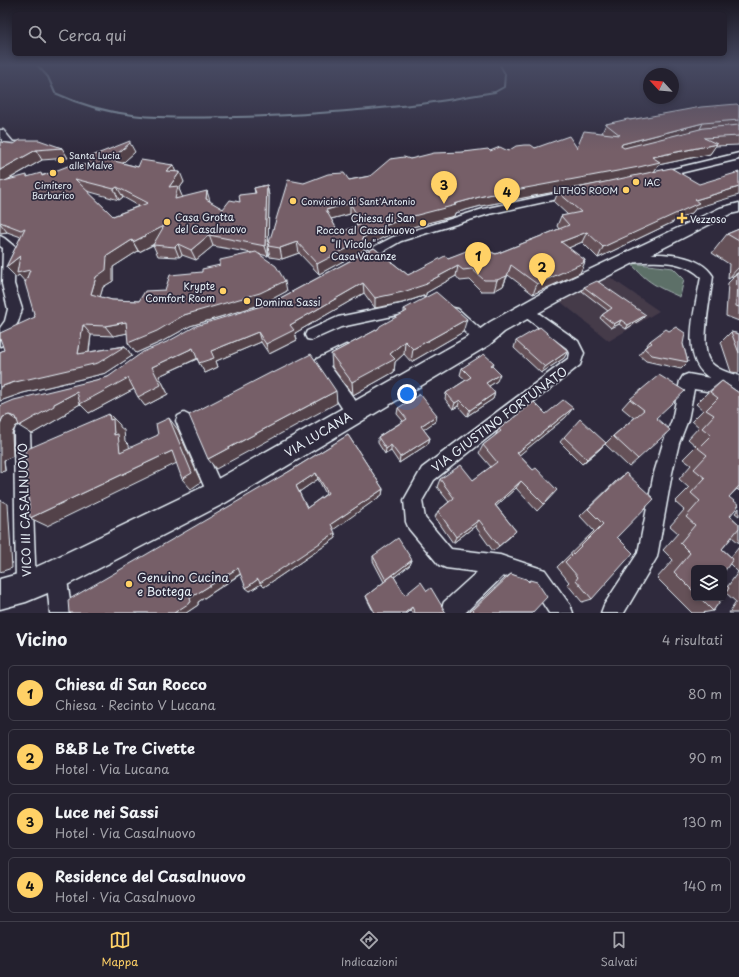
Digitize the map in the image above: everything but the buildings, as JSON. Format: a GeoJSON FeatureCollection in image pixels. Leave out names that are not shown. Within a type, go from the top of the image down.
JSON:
{"type":"FeatureCollection","features":[{"type":"Feature","properties":{"kind":"street"},"geometry":{"type":"LineString","coordinates":[[0,132],[10,144],[34,145]]}},
{"type":"Feature","properties":{"kind":"street"},"geometry":{"type":"LineString","coordinates":[[648,177],[739,156]]}},
{"type":"Feature","properties":{"kind":"street"},"geometry":{"type":"LineString","coordinates":[[348,265],[405,236],[487,211],[582,191]]}},
{"type":"Feature","properties":{"kind":"street","name":"VIA LUCANA"},"geometry":{"type":"LineString","coordinates":[[0,594],[26,587],[56,574],[216,494],[354,412],[482,339],[497,327],[526,311],[628,258],[725,212],[739,207]]}},
{"type":"Feature","properties":{"kind":"street"},"geometry":{"type":"LineString","coordinates":[[0,240],[9,247],[8,284],[15,309],[11,322],[0,340]]}},
{"type":"Feature","properties":{"kind":"street"},"geometry":{"type":"LineString","coordinates":[[628,258],[682,259],[701,269],[707,276],[701,313],[699,352],[702,361],[713,372],[739,383]]}},
{"type":"Feature","properties":{"kind":"street"},"geometry":{"type":"LineString","coordinates":[[312,335],[338,322],[438,300],[482,339]]}},
{"type":"Feature","properties":{"kind":"street","name":"VIA GIUSTINO FORTUNATO"},"geometry":{"type":"LineString","coordinates":[[526,311],[573,345],[577,353],[575,361],[428,474],[413,500],[416,522],[446,558],[500,565],[538,578],[562,613]]}},
{"type":"Feature","properties":{"kind":"street"},"geometry":{"type":"LineString","coordinates":[[354,412],[320,364],[359,344]]}},
{"type":"Feature","properties":{"kind":"street"},"geometry":{"type":"LineString","coordinates":[[612,613],[647,557],[663,473],[671,443],[680,420],[688,382],[739,389]]}},
{"type":"Feature","properties":{"kind":"street"},"geometry":{"type":"LineString","coordinates":[[184,421],[216,494]]}},
{"type":"Feature","properties":{"kind":"street","name":"VICO III CASALNUOVO"},"geometry":{"type":"LineString","coordinates":[[22,433],[26,587]]}},
{"type":"Feature","properties":{"kind":"street"},"geometry":{"type":"LineString","coordinates":[[454,613],[452,610],[500,565]]}},
{"type":"Feature","properties":{"kind":"street"},"geometry":{"type":"LineString","coordinates":[[56,574],[61,613]]}},
{"type":"Feature","properties":{"kind":"shaded area"},"geometry":{"type":"Polygon","coordinates":[[[604,273],[659,311],[609,341],[556,298],[604,273]]]}},
{"type":"Feature","properties":{"kind":"green space"},"geometry":{"type":"Polygon","coordinates":[[[631,263],[673,268],[684,279],[680,297],[653,284],[631,263]]]}},
{"type":"Feature","properties":{"kind":"waterway"},"geometry":{"type":"LineString","coordinates":[[57,94],[100,109],[122,114],[189,118],[280,116],[345,111],[422,104],[485,94]]}},
{"type":"Feature","properties":{"kind":"place","name":"Santa Lucia alle Malve"},"geometry":{"type":"Point","coordinates":[61,160]}},
{"type":"Feature","properties":{"kind":"place","name":"Cimitero Barbarico"},"geometry":{"type":"Point","coordinates":[53,173]}},
{"type":"Feature","properties":{"kind":"place","name":"IAC"},"geometry":{"type":"Point","coordinates":[636,182]}},
{"type":"Feature","properties":{"kind":"place","name":"LITHOS ROOM"},"geometry":{"type":"Point","coordinates":[626,190]}},
{"type":"Feature","properties":{"kind":"place","name":"Convicinio di Sant'Antonio"},"geometry":{"type":"Point","coordinates":[293,201]}},
{"type":"Feature","properties":{"kind":"place","name":"Luce nei Sassi"},"geometry":{"type":"Point","coordinates":[444,204]}},
{"type":"Feature","properties":{"kind":"place","name":"Residence del Casalnuovo"},"geometry":{"type":"Point","coordinates":[507,211]}},
{"type":"Feature","properties":{"kind":"place","name":"Vezzoso"},"geometry":{"type":"Point","coordinates":[682,218]}},
{"type":"Feature","properties":{"kind":"place","name":"Casa Grotta del Casalnuovo"},"geometry":{"type":"Point","coordinates":[167,222]}},
{"type":"Feature","properties":{"kind":"place","name":"Chiesa di San Rocco al Casalnuovo"},"geometry":{"type":"Point","coordinates":[423,223]}},
{"type":"Feature","properties":{"kind":"place","name":"\"Il Vicolo\" Casa Vacanze"},"geometry":{"type":"Point","coordinates":[323,249]}},
{"type":"Feature","properties":{"kind":"place","name":"Chiesa di San Rocco"},"geometry":{"type":"Point","coordinates":[478,275]}},
{"type":"Feature","properties":{"kind":"place","name":"B&B Le Tre Civette"},"geometry":{"type":"Point","coordinates":[542,286]}},
{"type":"Feature","properties":{"kind":"place","name":"Krypte Comfort Room"},"geometry":{"type":"Point","coordinates":[223,291]}},
{"type":"Feature","properties":{"kind":"place","name":"Domina Sassi"},"geometry":{"type":"Point","coordinates":[247,301]}},
{"type":"Feature","properties":{"kind":"place","name":"Genuino Cucina e Bottega"},"geometry":{"type":"Point","coordinates":[129,584]}}]}
